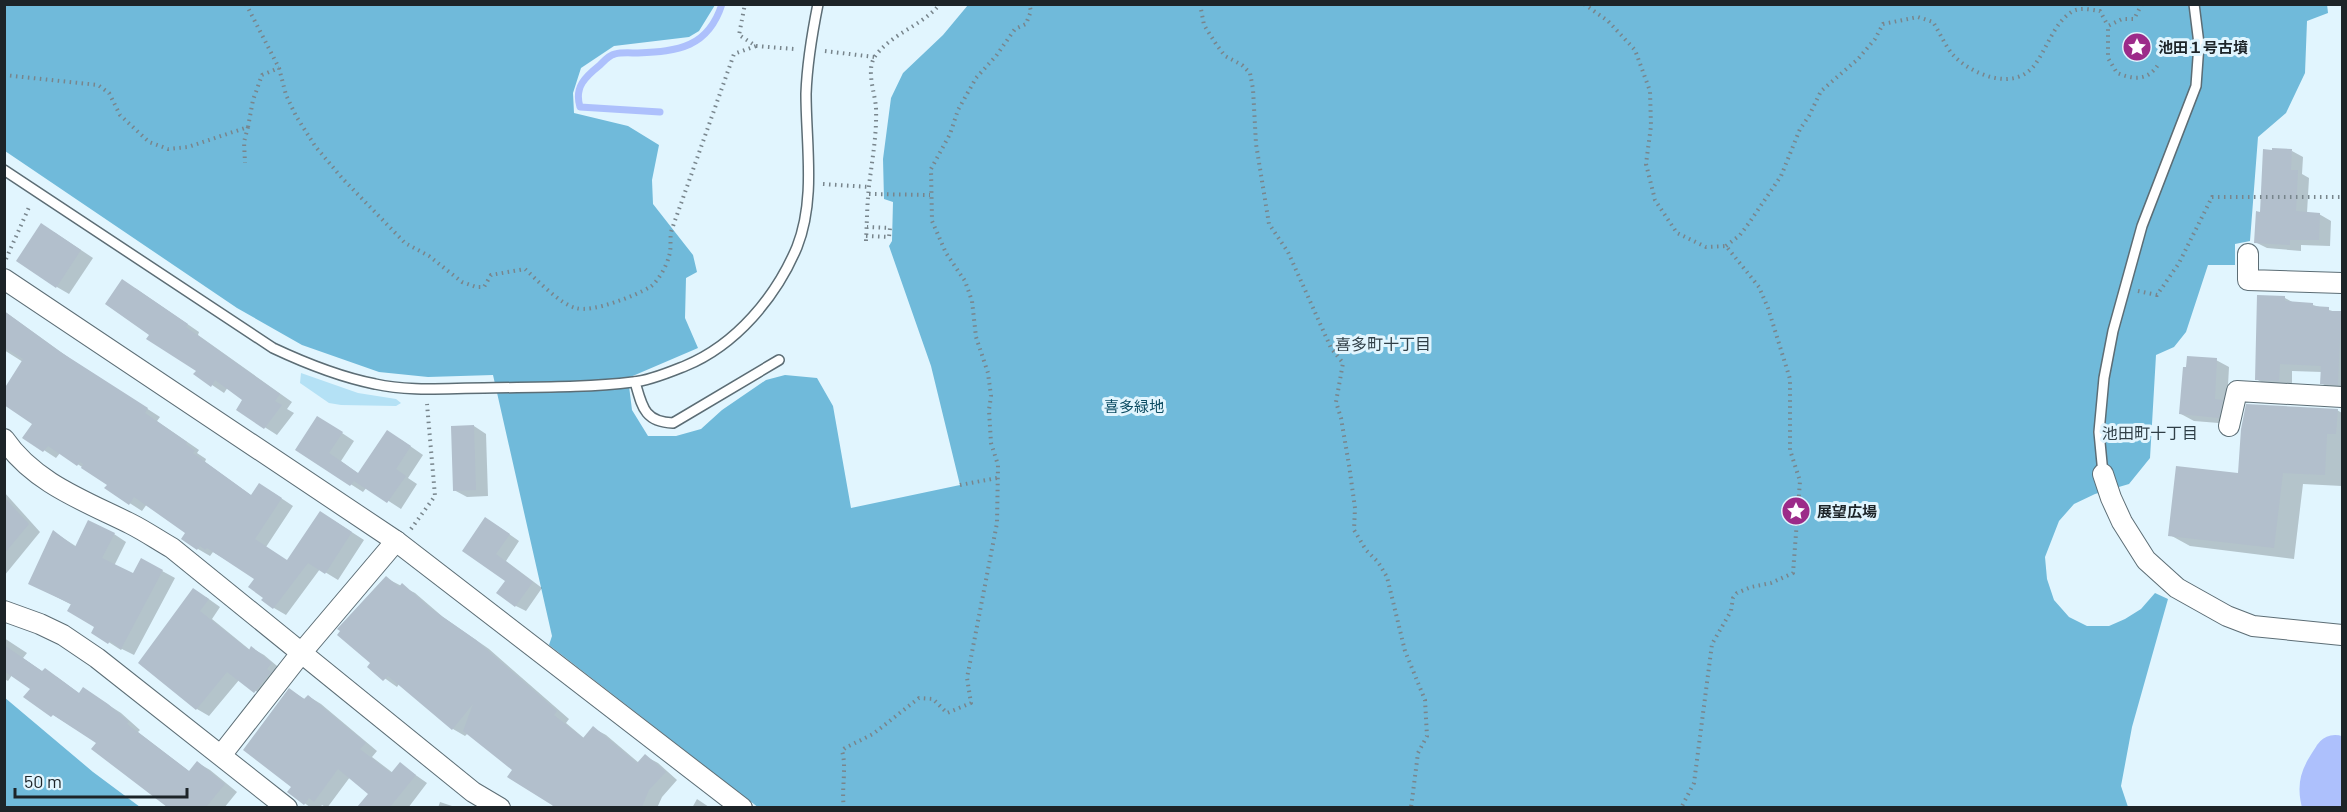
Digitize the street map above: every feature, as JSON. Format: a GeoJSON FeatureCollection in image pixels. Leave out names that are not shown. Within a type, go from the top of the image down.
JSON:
{"type":"FeatureCollection","features":[{"type":"Feature","properties":{"kind":"street"},"geometry":{"type":"LineString","coordinates":[[2248,254],[2248,280],[2343,283]]}},
{"type":"Feature","properties":{"kind":"street"},"geometry":{"type":"LineString","coordinates":[[4,279],[396,541],[742,807]]}},
{"type":"Feature","properties":{"kind":"street"},"geometry":{"type":"LineString","coordinates":[[2229,426],[2237,391],[2343,397]]}},
{"type":"Feature","properties":{"kind":"street"},"geometry":{"type":"LineString","coordinates":[[4,439],[16,456],[38,476],[135,525],[172,548],[473,792],[500,807]]}},
{"type":"Feature","properties":{"kind":"street"},"geometry":{"type":"LineString","coordinates":[[2103,474],[2122,522],[2146,560],[2176,588],[2226,616],[2253,626],[2343,635]]}},
{"type":"Feature","properties":{"kind":"street"},"geometry":{"type":"LineString","coordinates":[[222,754],[396,541]]}},
{"type":"Feature","properties":{"kind":"street"},"geometry":{"type":"LineString","coordinates":[[4,611],[55,632],[97,658],[287,807]]}},
{"type":"Feature","properties":{"kind":"lane"},"geometry":{"type":"LineString","coordinates":[[4,170],[273,348],[313,366],[377,385],[425,389],[635,382],[686,366],[716,349],[743,328],[770,297],[797,246],[807,204],[806,93],[811,39],[818,4]]}},
{"type":"Feature","properties":{"kind":"lane"},"geometry":{"type":"LineString","coordinates":[[2103,474],[2099,432],[2104,378],[2113,331],[2142,226],[2196,86],[2199,44],[2194,4]]}},
{"type":"Feature","properties":{"kind":"lane"},"geometry":{"type":"LineString","coordinates":[[635,382],[642,408],[651,417],[662,422],[673,423],[779,360]]}},
{"type":"Feature","properties":{"kind":"path"},"geometry":{"type":"LineString","coordinates":[[246,4],[279,68],[286,94],[315,146],[342,178],[405,243],[429,256],[462,282],[484,287],[492,275],[525,269],[552,293],[572,306],[588,309],[609,304],[652,286],[660,274],[670,255],[672,229],[735,54],[756,46],[794,48]]}},
{"type":"Feature","properties":{"kind":"path"},"geometry":{"type":"LineString","coordinates":[[746,4],[739,35],[756,46]]}},
{"type":"Feature","properties":{"kind":"path"},"geometry":{"type":"LineString","coordinates":[[867,227],[890,228],[889,237],[866,238],[867,227],[870,208],[869,187],[875,140],[876,106],[871,78],[874,57],[898,33],[927,18],[940,4]]}},
{"type":"Feature","properties":{"kind":"path"},"geometry":{"type":"LineString","coordinates":[[844,807],[842,751],[845,748],[873,734],[919,698],[933,699],[947,713],[970,703],[967,678],[997,523],[998,465],[991,443],[989,410],[991,396],[988,373],[976,337],[972,301],[965,281],[946,253],[932,221],[931,169],[950,134],[958,110],[976,78],[996,56],[1015,29],[1026,24],[1030,10],[1029,4]]}},
{"type":"Feature","properties":{"kind":"path"},"geometry":{"type":"LineString","coordinates":[[1200,4],[1204,25],[1216,44],[1225,56],[1242,65],[1250,73],[1256,144],[1269,224],[1288,252],[1331,348],[1343,363],[1336,402],[1349,465],[1355,508],[1354,530],[1387,577],[1405,651],[1425,700],[1427,736],[1418,753],[1411,807]]}},
{"type":"Feature","properties":{"kind":"path"},"geometry":{"type":"LineString","coordinates":[[1584,4],[1608,21],[1635,50],[1650,91],[1651,126],[1646,164],[1655,200],[1677,233],[1706,247],[1726,246],[1740,235],[1781,176],[1786,157],[1821,91],[1858,59],[1875,39],[1883,24],[1918,17],[1933,22],[1955,57],[1989,77],[2004,80],[2024,76],[2045,44],[2072,12],[2081,9],[2100,11],[2108,26],[2108,58],[2116,73],[2136,79],[2148,76],[2159,63]]}},
{"type":"Feature","properties":{"kind":"path"},"geometry":{"type":"LineString","coordinates":[[2108,26],[2122,20],[2134,19],[2142,4]]}},
{"type":"Feature","properties":{"kind":"path"},"geometry":{"type":"LineString","coordinates":[[825,51],[874,57]]}},
{"type":"Feature","properties":{"kind":"path"},"geometry":{"type":"LineString","coordinates":[[245,163],[244,142],[253,100],[262,75],[279,68]]}},
{"type":"Feature","properties":{"kind":"path"},"geometry":{"type":"LineString","coordinates":[[4,75],[98,85],[109,93],[120,115],[149,142],[168,149],[188,147],[249,127]]}},
{"type":"Feature","properties":{"kind":"path"},"geometry":{"type":"LineString","coordinates":[[823,184],[869,187]]}},
{"type":"Feature","properties":{"kind":"path"},"geometry":{"type":"LineString","coordinates":[[869,194],[930,195]]}},
{"type":"Feature","properties":{"kind":"path"},"geometry":{"type":"LineString","coordinates":[[2137,291],[2157,295],[2179,262],[2212,197],[2343,197]]}},
{"type":"Feature","properties":{"kind":"path"},"geometry":{"type":"LineString","coordinates":[[4,262],[30,204]]}},
{"type":"Feature","properties":{"kind":"path"},"geometry":{"type":"LineString","coordinates":[[1681,807],[1694,783],[1712,644],[1731,611],[1733,598],[1744,590],[1771,583],[1793,573],[1800,481],[1790,450],[1790,379],[1768,308],[1759,287],[1726,246]]}},
{"type":"Feature","properties":{"kind":"path"},"geometry":{"type":"LineString","coordinates":[[396,541],[407,533],[435,496],[425,389]]}},
{"type":"Feature","properties":{"kind":"path"},"geometry":{"type":"LineString","coordinates":[[960,485],[998,478]]}},
{"type":"Feature","properties":{"kind":"shaded area"},"geometry":{"type":"Polygon","coordinates":[[[301,373],[358,393],[396,399],[401,403],[396,406],[329,403],[300,383],[301,373]]]}},
{"type":"Feature","properties":{"kind":"green space","name":"喜多緑地"},"geometry":{"type":"Polygon","coordinates":[[[2327,4],[2328,13],[2307,21],[2305,73],[2286,113],[2258,137],[2250,241],[2235,244],[2235,265],[2208,265],[2186,332],[2174,347],[2156,355],[2150,458],[2129,484],[2095,494],[2074,504],[2059,521],[2045,557],[2047,579],[2054,600],[2069,617],[2087,626],[2109,626],[2125,619],[2141,609],[2155,593],[2168,599],[2132,727],[2121,786],[2128,807],[759,808],[549,645],[552,636],[493,375],[428,377],[379,372],[302,345],[237,308],[5,151],[4,5],[715,5],[699,31],[689,37],[614,46],[581,68],[573,93],[574,113],[628,126],[659,145],[652,180],[653,204],[693,255],[697,272],[686,278],[685,318],[698,348],[628,378],[632,410],[648,436],[676,436],[701,429],[722,410],[766,380],[785,375],[817,378],[833,406],[851,508],[960,485],[931,366],[889,246],[892,241],[893,202],[884,199],[883,159],[891,98],[903,73],[943,35],[968,5],[2327,4]]]}},
{"type":"Feature","properties":{"kind":"green space"},"geometry":{"type":"Polygon","coordinates":[[[4,697],[93,772],[140,807],[5,807],[4,697]]]}},
{"type":"Feature","properties":{"kind":"building"},"geometry":{"type":"Polygon","coordinates":[[[2272,148],[2292,149],[2291,170],[2298,170],[2296,211],[2320,213],[2319,240],[2290,240],[2290,245],[2254,243],[2256,211],[2260,212],[2263,149],[2272,150],[2272,148]]]}},
{"type":"Feature","properties":{"kind":"building"},"geometry":{"type":"Polygon","coordinates":[[[41,223],[81,250],[56,288],[16,261],[41,223]]]}},
{"type":"Feature","properties":{"kind":"building"},"geometry":{"type":"Polygon","coordinates":[[[122,279],[188,324],[186,327],[280,394],[275,401],[282,405],[264,429],[236,410],[242,400],[215,380],[211,387],[193,374],[196,371],[146,339],[149,335],[105,304],[122,279]]]}},
{"type":"Feature","properties":{"kind":"building"},"geometry":{"type":"Polygon","coordinates":[[[2257,295],[2285,296],[2285,301],[2313,303],[2313,306],[2329,307],[2329,311],[2341,311],[2338,385],[2320,384],[2321,366],[2280,364],[2279,381],[2255,380],[2257,295]]]}},
{"type":"Feature","properties":{"kind":"building"},"geometry":{"type":"Polygon","coordinates":[[[4,311],[59,351],[148,408],[145,413],[187,442],[186,444],[195,451],[193,453],[251,495],[259,483],[282,498],[255,539],[287,560],[320,511],[352,532],[325,574],[308,563],[273,609],[248,587],[254,579],[207,548],[205,550],[200,546],[197,550],[181,539],[185,533],[134,497],[129,505],[104,488],[107,485],[81,468],[83,464],[80,462],[77,466],[48,446],[43,452],[22,438],[32,424],[4,405],[4,389],[23,359],[4,347],[4,311]]]}},
{"type":"Feature","properties":{"kind":"building"},"geometry":{"type":"Polygon","coordinates":[[[2187,356],[2217,358],[2215,399],[2223,400],[2219,418],[2179,414],[2183,367],[2186,367],[2187,356]]]}},
{"type":"Feature","properties":{"kind":"building"},"geometry":{"type":"Polygon","coordinates":[[[2246,404],[2338,409],[2336,434],[2327,434],[2325,475],[2283,473],[2274,548],[2168,536],[2176,466],[2238,473],[2241,429],[2246,404]]]}},
{"type":"Feature","properties":{"kind":"building"},"geometry":{"type":"Polygon","coordinates":[[[317,416],[343,432],[329,453],[358,473],[387,430],[411,446],[396,469],[406,476],[387,503],[354,481],[350,486],[295,450],[317,416]]]}},
{"type":"Feature","properties":{"kind":"building"},"geometry":{"type":"Polygon","coordinates":[[[474,425],[476,490],[453,491],[451,426],[474,425]]]}},
{"type":"Feature","properties":{"kind":"building"},"geometry":{"type":"Polygon","coordinates":[[[4,497],[29,524],[4,554],[4,497]]]}},
{"type":"Feature","properties":{"kind":"building"},"geometry":{"type":"Polygon","coordinates":[[[485,517],[510,534],[496,554],[533,582],[515,607],[496,593],[505,581],[462,551],[485,517]]]}},
{"type":"Feature","properties":{"kind":"building"},"geometry":{"type":"Polygon","coordinates":[[[88,520],[115,533],[102,558],[133,573],[141,558],[163,570],[121,649],[110,641],[108,644],[91,633],[94,627],[67,611],[71,604],[28,584],[53,530],[75,547],[88,520]]]}},
{"type":"Feature","properties":{"kind":"building"},"geometry":{"type":"Polygon","coordinates":[[[386,576],[399,587],[402,583],[430,608],[476,640],[557,711],[554,715],[583,738],[593,726],[637,763],[645,754],[666,772],[649,790],[642,807],[555,807],[507,777],[512,770],[463,731],[473,704],[452,730],[388,676],[383,681],[367,667],[370,663],[337,635],[340,631],[337,629],[386,576]]]}},
{"type":"Feature","properties":{"kind":"building"},"geometry":{"type":"Polygon","coordinates":[[[193,588],[209,599],[200,611],[249,650],[251,646],[272,663],[267,669],[271,672],[254,693],[227,672],[196,710],[138,663],[193,588]]]}},
{"type":"Feature","properties":{"kind":"building"},"geometry":{"type":"Polygon","coordinates":[[[4,645],[42,671],[45,668],[79,693],[83,687],[108,704],[129,722],[127,724],[189,771],[197,761],[225,784],[206,807],[167,807],[91,749],[96,743],[53,715],[51,717],[23,697],[30,689],[4,671],[4,645]]]}},
{"type":"Feature","properties":{"kind":"building"},"geometry":{"type":"Polygon","coordinates":[[[289,688],[304,699],[308,695],[366,743],[360,749],[391,773],[400,762],[416,775],[390,807],[357,807],[368,794],[338,769],[314,802],[309,798],[304,805],[287,792],[291,787],[243,750],[289,688]]]}},
{"type":"Feature","properties":{"kind":"waterway"},"geometry":{"type":"LineString","coordinates":[[660,112],[580,107],[578,94],[582,83],[590,74],[613,55],[666,51],[690,44],[700,38],[709,30],[722,4]]}},
{"type":"Feature","properties":{"kind":"waterway"},"geometry":{"type":"LineString","coordinates":[[2324,808],[2321,793],[2322,780],[2335,756]]}},
{"type":"Feature","properties":{"kind":"place","name":"池田１号古墳"},"geometry":{"type":"Point","coordinates":[2137,47]}},
{"type":"Feature","properties":{"kind":"place","name":"展望広場"},"geometry":{"type":"Point","coordinates":[1796,511]}},
{"type":"Feature","properties":{"kind":"district","name":"喜多町十丁目"},"geometry":{"type":"Point","coordinates":[1383,343]}},
{"type":"Feature","properties":{"kind":"district","name":"池田町十丁目"},"geometry":{"type":"Point","coordinates":[2150,432]}}]}
